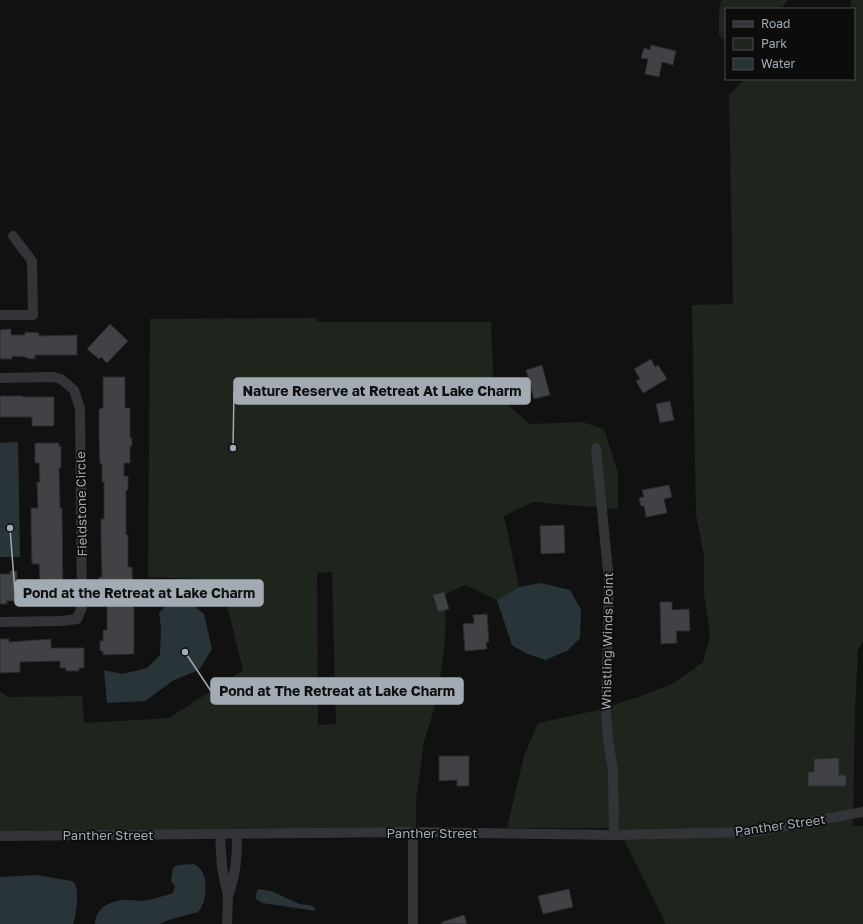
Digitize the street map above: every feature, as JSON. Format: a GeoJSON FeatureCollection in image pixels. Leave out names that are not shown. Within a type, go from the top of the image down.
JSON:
{"type":"FeatureCollection","features":[{"type":"Feature","properties":{"kind":"street"},"geometry":{"type":"LineString","coordinates":[[0,314],[33,315],[32,261],[13,236]]}},
{"type":"Feature","properties":{"kind":"street","name":"Fieldstone Circle"},"geometry":{"type":"LineString","coordinates":[[0,378],[53,377],[61,379],[74,390],[80,409],[82,607],[77,619],[61,622],[0,622]]}},
{"type":"Feature","properties":{"kind":"street","name":"Whistling Winds Point"},"geometry":{"type":"LineString","coordinates":[[596,448],[610,582],[606,713],[613,771],[614,835]]}},
{"type":"Feature","properties":{"kind":"street","name":"Panther Street"},"geometry":{"type":"LineString","coordinates":[[0,836],[413,832],[614,835],[753,832],[863,812]]}},
{"type":"Feature","properties":{"kind":"street"},"geometry":{"type":"LineString","coordinates":[[413,832],[413,924]]}},
{"type":"Feature","properties":{"kind":"street"},"geometry":{"type":"LineString","coordinates":[[220,834],[222,868],[228,896],[227,924]]}},
{"type":"Feature","properties":{"kind":"street"},"geometry":{"type":"LineString","coordinates":[[228,896],[236,868],[237,834]]}},
{"type":"Feature","properties":{"kind":"street"},"geometry":{"type":"LineString","coordinates":[[222,868],[236,868]]}},
{"type":"Feature","properties":{"kind":"green space"},"geometry":{"type":"Polygon","coordinates":[[[721,0],[788,0],[782,8],[725,8],[725,41],[719,35],[719,12],[721,0]]]}},
{"type":"Feature","properties":{"kind":"green space"},"geometry":{"type":"Polygon","coordinates":[[[851,0],[863,0],[863,641],[858,650],[855,709],[853,826],[863,826],[863,924],[666,924],[618,828],[507,828],[524,756],[538,723],[598,710],[638,697],[672,684],[703,662],[710,635],[704,594],[704,556],[696,515],[692,305],[733,304],[729,95],[744,80],[855,80],[855,8],[851,8],[851,0]]]}},
{"type":"Feature","properties":{"kind":"green space"},"geometry":{"type":"Polygon","coordinates":[[[316,318],[317,322],[491,322],[494,393],[530,424],[582,422],[604,429],[618,473],[618,509],[533,502],[504,516],[519,587],[497,600],[465,585],[446,594],[445,639],[438,696],[424,742],[416,800],[416,827],[0,831],[0,691],[8,697],[82,696],[84,723],[169,718],[243,670],[221,580],[148,577],[150,319],[316,318]],[[332,572],[317,573],[318,725],[336,724],[332,572]]]}},
{"type":"Feature","properties":{"kind":"water"},"geometry":{"type":"Polygon","coordinates":[[[18,442],[20,557],[0,557],[0,443],[18,442]]]}},
{"type":"Feature","properties":{"kind":"water"},"geometry":{"type":"Polygon","coordinates":[[[541,583],[570,590],[581,610],[580,638],[567,651],[545,660],[525,653],[512,645],[497,600],[519,587],[541,583]]]}},
{"type":"Feature","properties":{"kind":"water"},"geometry":{"type":"Polygon","coordinates":[[[169,603],[190,603],[204,614],[212,649],[199,670],[174,680],[145,701],[107,703],[104,670],[122,674],[147,668],[160,655],[161,627],[159,613],[169,603]]]}},
{"type":"Feature","properties":{"kind":"water"},"geometry":{"type":"Polygon","coordinates":[[[194,864],[203,873],[206,886],[204,901],[198,912],[168,920],[160,924],[95,924],[98,913],[102,908],[112,902],[123,900],[142,901],[173,893],[175,886],[171,881],[173,868],[178,865],[194,864]]]}},
{"type":"Feature","properties":{"kind":"water"},"geometry":{"type":"Polygon","coordinates":[[[37,875],[72,881],[75,884],[77,890],[77,900],[73,924],[0,924],[0,877],[37,875]]]}},
{"type":"Feature","properties":{"kind":"water"},"geometry":{"type":"Polygon","coordinates":[[[258,889],[271,891],[300,904],[313,906],[316,911],[262,903],[256,899],[258,889]]]}},
{"type":"Feature","properties":{"kind":"building"},"geometry":{"type":"Polygon","coordinates":[[[651,45],[676,51],[673,65],[662,62],[659,77],[645,74],[648,59],[641,58],[644,48],[650,50],[651,45]]]}},
{"type":"Feature","properties":{"kind":"building"},"geometry":{"type":"Polygon","coordinates":[[[110,324],[128,341],[107,363],[101,357],[99,359],[87,349],[110,324]]]}},
{"type":"Feature","properties":{"kind":"building"},"geometry":{"type":"Polygon","coordinates":[[[11,329],[11,335],[25,335],[25,332],[39,333],[39,336],[77,335],[77,355],[35,355],[35,359],[12,356],[12,359],[0,359],[0,330],[11,329]]]}},
{"type":"Feature","properties":{"kind":"building"},"geometry":{"type":"Polygon","coordinates":[[[651,359],[655,367],[658,365],[667,379],[643,393],[636,381],[640,379],[634,369],[651,359]]]}},
{"type":"Feature","properties":{"kind":"building"},"geometry":{"type":"Polygon","coordinates":[[[542,365],[550,395],[534,399],[526,370],[542,365]]]}},
{"type":"Feature","properties":{"kind":"building"},"geometry":{"type":"Polygon","coordinates":[[[103,377],[125,377],[125,408],[130,408],[130,438],[132,438],[132,446],[130,446],[130,463],[124,463],[124,476],[128,476],[128,490],[126,490],[126,535],[128,535],[128,567],[132,567],[134,597],[134,654],[103,655],[103,651],[100,651],[100,641],[103,641],[103,630],[107,630],[107,592],[99,592],[99,577],[102,577],[101,519],[104,519],[104,482],[102,482],[102,464],[100,464],[99,439],[99,409],[103,408],[103,377]]]}},
{"type":"Feature","properties":{"kind":"building"},"geometry":{"type":"Polygon","coordinates":[[[0,396],[54,397],[54,426],[32,426],[32,417],[0,417],[0,396]]]}},
{"type":"Feature","properties":{"kind":"building"},"geometry":{"type":"Polygon","coordinates":[[[670,401],[674,420],[660,423],[656,404],[670,401]]]}},
{"type":"Feature","properties":{"kind":"building"},"geometry":{"type":"Polygon","coordinates":[[[35,443],[59,443],[59,447],[61,446],[61,468],[59,468],[60,508],[62,508],[63,592],[60,592],[60,600],[37,601],[37,580],[40,580],[39,564],[32,564],[31,526],[31,508],[38,508],[37,482],[40,482],[39,463],[35,463],[35,443]]]}},
{"type":"Feature","properties":{"kind":"building"},"geometry":{"type":"Polygon","coordinates":[[[669,485],[672,497],[664,499],[667,513],[646,517],[644,506],[641,506],[639,498],[644,497],[642,490],[669,485]]]}},
{"type":"Feature","properties":{"kind":"building"},"geometry":{"type":"Polygon","coordinates":[[[564,525],[565,553],[541,554],[540,526],[564,525]]]}},
{"type":"Feature","properties":{"kind":"building"},"geometry":{"type":"Polygon","coordinates":[[[10,571],[17,571],[17,601],[7,601],[7,604],[0,604],[0,574],[10,574],[10,571]]]}},
{"type":"Feature","properties":{"kind":"building"},"geometry":{"type":"Polygon","coordinates":[[[444,592],[449,609],[438,612],[433,595],[444,592]]]}},
{"type":"Feature","properties":{"kind":"building"},"geometry":{"type":"Polygon","coordinates":[[[660,602],[672,602],[672,610],[689,609],[690,631],[676,631],[677,643],[661,644],[660,602]]]}},
{"type":"Feature","properties":{"kind":"building"},"geometry":{"type":"Polygon","coordinates":[[[487,614],[489,642],[486,642],[487,649],[465,651],[463,624],[474,623],[473,615],[487,614]]]}},
{"type":"Feature","properties":{"kind":"building"},"geometry":{"type":"Polygon","coordinates":[[[0,639],[9,639],[9,642],[51,639],[51,648],[84,648],[84,668],[79,668],[79,671],[66,671],[66,668],[60,668],[60,661],[20,662],[20,672],[0,673],[0,639]]]}},
{"type":"Feature","properties":{"kind":"building"},"geometry":{"type":"Polygon","coordinates":[[[439,756],[469,756],[469,786],[457,786],[457,780],[439,781],[439,756]]]}},
{"type":"Feature","properties":{"kind":"building"},"geometry":{"type":"Polygon","coordinates":[[[839,758],[839,775],[846,775],[846,786],[808,786],[808,772],[814,772],[814,759],[839,758]]]}},
{"type":"Feature","properties":{"kind":"building"},"geometry":{"type":"Polygon","coordinates":[[[569,889],[573,907],[543,914],[538,896],[569,889]]]}},
{"type":"Feature","properties":{"kind":"building"},"geometry":{"type":"Polygon","coordinates":[[[464,915],[467,924],[442,924],[442,922],[464,915]]]}},
{"type":"Feature","properties":{"kind":"place","name":"Nature Reserve at Retreat At Lake Charm"},"geometry":{"type":"Point","coordinates":[233,448]}},
{"type":"Feature","properties":{"kind":"place","name":"Pond at the Retreat at Lake Charm"},"geometry":{"type":"Point","coordinates":[10,528]}},
{"type":"Feature","properties":{"kind":"place","name":"Pond at The Retreat at Lake Charm"},"geometry":{"type":"Point","coordinates":[185,652]}}]}
